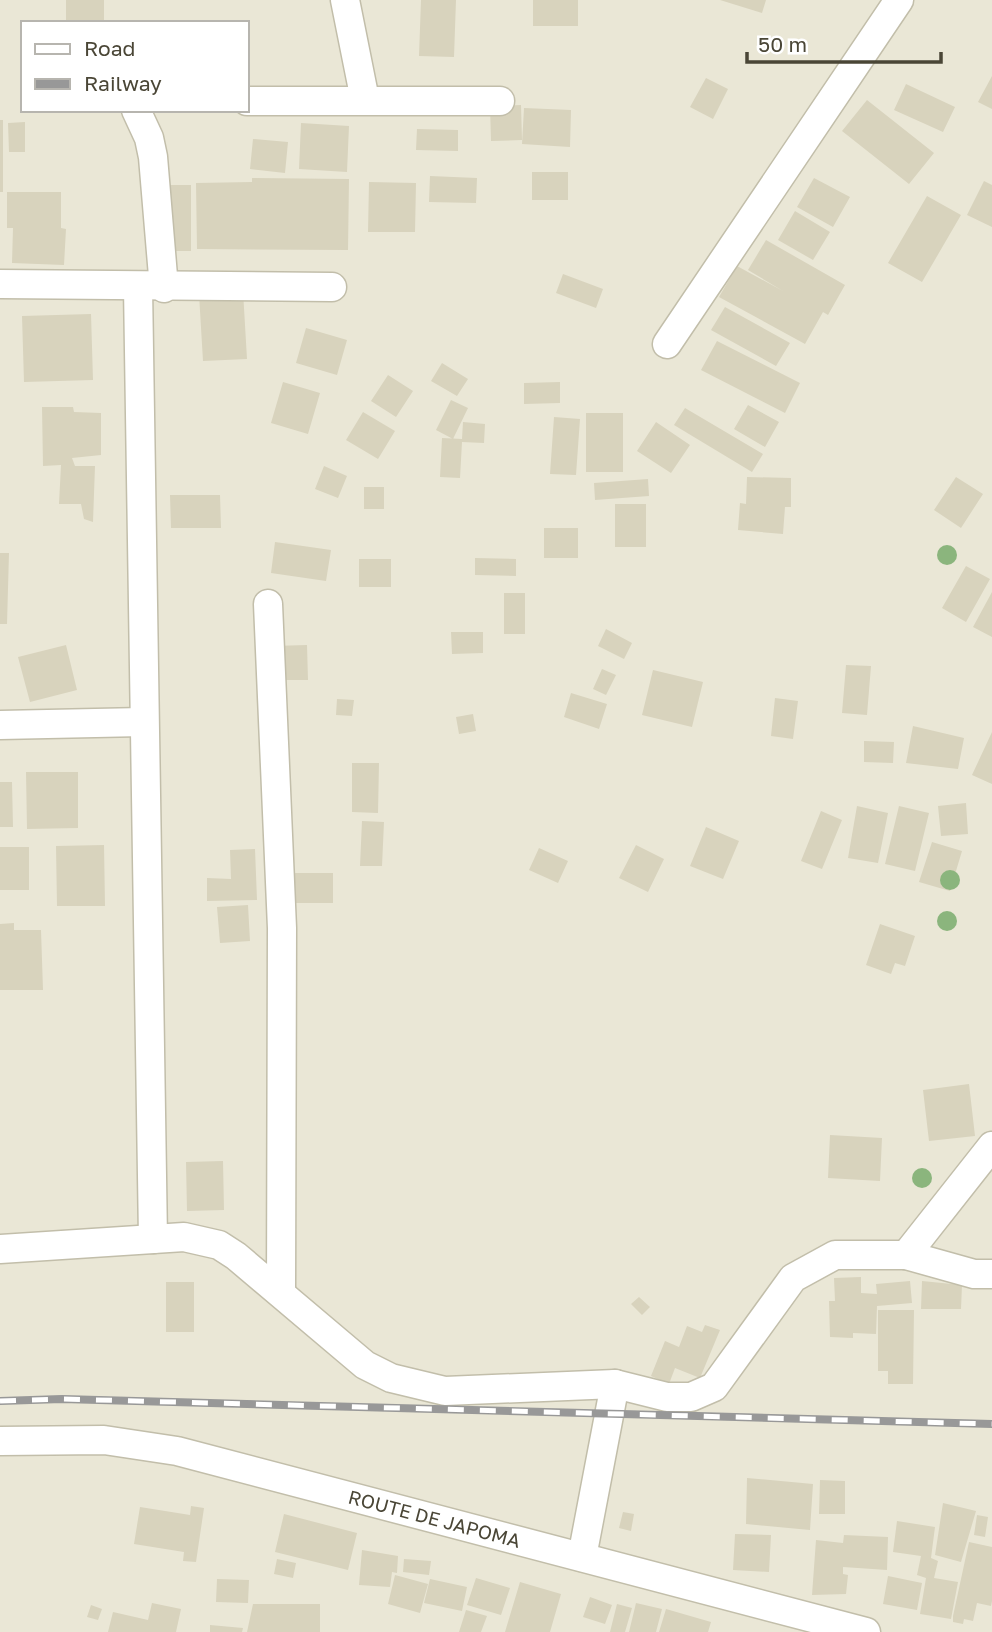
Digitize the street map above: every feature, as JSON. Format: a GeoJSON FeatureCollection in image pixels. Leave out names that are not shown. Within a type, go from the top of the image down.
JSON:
{"type":"FeatureCollection","features":[{"type":"Feature","properties":{"kind":"street"},"geometry":{"type":"LineString","coordinates":[[345,0],[365,100]]}},
{"type":"Feature","properties":{"kind":"street"},"geometry":{"type":"LineString","coordinates":[[667,344],[899,0]]}},
{"type":"Feature","properties":{"kind":"street"},"geometry":{"type":"LineString","coordinates":[[248,101],[500,101]]}},
{"type":"Feature","properties":{"kind":"street"},"geometry":{"type":"LineString","coordinates":[[137,112],[149,138],[153,157],[143,722],[153,1239]]}},
{"type":"Feature","properties":{"kind":"street"},"geometry":{"type":"LineString","coordinates":[[0,284],[332,287]]}},
{"type":"Feature","properties":{"kind":"street"},"geometry":{"type":"LineString","coordinates":[[268,604],[282,929],[281,1293]]}},
{"type":"Feature","properties":{"kind":"street"},"geometry":{"type":"LineString","coordinates":[[0,725],[143,722]]}},
{"type":"Feature","properties":{"kind":"street"},"geometry":{"type":"LineString","coordinates":[[906,1255],[992,1146]]}},
{"type":"Feature","properties":{"kind":"street"},"geometry":{"type":"LineString","coordinates":[[0,1249],[184,1237],[219,1245],[281,1293],[365,1365],[391,1378],[445,1391],[615,1384],[667,1397],[691,1396],[714,1387],[793,1278],[835,1255],[906,1255],[974,1274],[992,1274]]}},
{"type":"Feature","properties":{"kind":"street"},"geometry":{"type":"LineString","coordinates":[[582,1557],[615,1384]]}},
{"type":"Feature","properties":{"kind":"street","name":"ROUTE DE JAPOMA"},"geometry":{"type":"LineString","coordinates":[[0,1441],[104,1440],[177,1451],[866,1632]]}},
{"type":"Feature","properties":{"kind":"shaded area"},"geometry":{"type":"Polygon","coordinates":[[[0,0],[992,0],[992,1632],[0,1632],[0,0]]]}},
{"type":"Feature","properties":{"kind":"building"},"geometry":{"type":"Polygon","coordinates":[[[66,0],[104,0],[104,21],[66,21],[66,0]]]}},
{"type":"Feature","properties":{"kind":"building"},"geometry":{"type":"Polygon","coordinates":[[[421,0],[456,0],[454,57],[419,56],[421,0]]]}},
{"type":"Feature","properties":{"kind":"building"},"geometry":{"type":"Polygon","coordinates":[[[533,0],[578,0],[578,26],[533,26],[533,0]]]}},
{"type":"Feature","properties":{"kind":"building"},"geometry":{"type":"Polygon","coordinates":[[[720,0],[766,0],[762,13],[720,0]]]}},
{"type":"Feature","properties":{"kind":"building"},"geometry":{"type":"Polygon","coordinates":[[[992,76],[992,109],[978,102],[992,76]]]}},
{"type":"Feature","properties":{"kind":"building"},"geometry":{"type":"Polygon","coordinates":[[[706,78],[728,89],[713,119],[690,107],[706,78]]]}},
{"type":"Feature","properties":{"kind":"building"},"geometry":{"type":"Polygon","coordinates":[[[906,84],[955,107],[943,132],[894,110],[906,84]]]}},
{"type":"Feature","properties":{"kind":"building"},"geometry":{"type":"Polygon","coordinates":[[[867,100],[934,153],[909,184],[842,131],[867,100]]]}},
{"type":"Feature","properties":{"kind":"building"},"geometry":{"type":"Polygon","coordinates":[[[521,105],[522,140],[491,141],[490,106],[521,105]]]}},
{"type":"Feature","properties":{"kind":"building"},"geometry":{"type":"Polygon","coordinates":[[[524,108],[571,110],[570,147],[522,144],[524,108]]]}},
{"type":"Feature","properties":{"kind":"building"},"geometry":{"type":"Polygon","coordinates":[[[0,120],[3,120],[3,192],[0,192],[0,120]]]}},
{"type":"Feature","properties":{"kind":"building"},"geometry":{"type":"Polygon","coordinates":[[[25,122],[25,152],[9,152],[8,123],[25,122]]]}},
{"type":"Feature","properties":{"kind":"building"},"geometry":{"type":"Polygon","coordinates":[[[301,123],[349,126],[347,172],[299,169],[301,123]]]}},
{"type":"Feature","properties":{"kind":"building"},"geometry":{"type":"Polygon","coordinates":[[[417,129],[458,130],[458,151],[416,150],[417,129]]]}},
{"type":"Feature","properties":{"kind":"building"},"geometry":{"type":"Polygon","coordinates":[[[253,139],[288,142],[285,173],[250,169],[253,139]]]}},
{"type":"Feature","properties":{"kind":"building"},"geometry":{"type":"Polygon","coordinates":[[[532,172],[568,172],[568,200],[532,200],[532,172]]]}},
{"type":"Feature","properties":{"kind":"building"},"geometry":{"type":"Polygon","coordinates":[[[430,176],[477,178],[476,203],[429,202],[430,176]]]}},
{"type":"Feature","properties":{"kind":"building"},"geometry":{"type":"Polygon","coordinates":[[[252,178],[349,179],[348,250],[197,249],[196,183],[252,182],[252,178]]]}},
{"type":"Feature","properties":{"kind":"building"},"geometry":{"type":"Polygon","coordinates":[[[814,178],[850,197],[833,227],[797,207],[814,178]]]}},
{"type":"Feature","properties":{"kind":"building"},"geometry":{"type":"Polygon","coordinates":[[[984,181],[992,185],[992,227],[967,215],[984,181]]]}},
{"type":"Feature","properties":{"kind":"building"},"geometry":{"type":"Polygon","coordinates":[[[369,182],[416,183],[415,232],[368,232],[369,182]]]}},
{"type":"Feature","properties":{"kind":"building"},"geometry":{"type":"Polygon","coordinates":[[[156,185],[191,185],[191,251],[156,251],[156,185]]]}},
{"type":"Feature","properties":{"kind":"building"},"geometry":{"type":"Polygon","coordinates":[[[7,192],[61,192],[61,228],[66,229],[64,265],[12,263],[13,228],[7,228],[7,192]]]}},
{"type":"Feature","properties":{"kind":"building"},"geometry":{"type":"Polygon","coordinates":[[[927,196],[961,215],[922,282],[888,263],[927,196]]]}},
{"type":"Feature","properties":{"kind":"building"},"geometry":{"type":"Polygon","coordinates":[[[795,211],[830,232],[813,260],[778,240],[795,211]]]}},
{"type":"Feature","properties":{"kind":"building"},"geometry":{"type":"Polygon","coordinates":[[[766,240],[845,285],[828,315],[823,312],[805,344],[719,297],[737,266],[783,291],[748,270],[766,240]]]}},
{"type":"Feature","properties":{"kind":"building"},"geometry":{"type":"Polygon","coordinates":[[[563,274],[603,289],[596,308],[556,293],[563,274]]]}},
{"type":"Feature","properties":{"kind":"building"},"geometry":{"type":"Polygon","coordinates":[[[243,291],[247,359],[203,361],[199,294],[243,291]]]}},
{"type":"Feature","properties":{"kind":"building"},"geometry":{"type":"Polygon","coordinates":[[[725,307],[790,343],[776,366],[711,330],[725,307]]]}},
{"type":"Feature","properties":{"kind":"building"},"geometry":{"type":"Polygon","coordinates":[[[91,314],[93,380],[24,382],[22,316],[91,314]]]}},
{"type":"Feature","properties":{"kind":"building"},"geometry":{"type":"Polygon","coordinates":[[[306,328],[347,340],[337,375],[296,363],[306,328]]]}},
{"type":"Feature","properties":{"kind":"building"},"geometry":{"type":"Polygon","coordinates":[[[717,341],[800,383],[785,413],[701,370],[717,341]]]}},
{"type":"Feature","properties":{"kind":"building"},"geometry":{"type":"Polygon","coordinates":[[[442,363],[468,379],[457,396],[431,381],[442,363]]]}},
{"type":"Feature","properties":{"kind":"building"},"geometry":{"type":"Polygon","coordinates":[[[388,375],[413,391],[396,417],[371,401],[388,375]]]}},
{"type":"Feature","properties":{"kind":"building"},"geometry":{"type":"Polygon","coordinates":[[[283,382],[320,393],[308,434],[271,423],[283,382]]]}},
{"type":"Feature","properties":{"kind":"building"},"geometry":{"type":"Polygon","coordinates":[[[560,382],[560,403],[524,404],[524,383],[560,382]]]}},
{"type":"Feature","properties":{"kind":"building"},"geometry":{"type":"Polygon","coordinates":[[[451,400],[468,408],[453,439],[436,430],[451,400]]]}},
{"type":"Feature","properties":{"kind":"building"},"geometry":{"type":"Polygon","coordinates":[[[748,405],[779,422],[765,447],[734,429],[748,405]]]}},
{"type":"Feature","properties":{"kind":"building"},"geometry":{"type":"Polygon","coordinates":[[[42,407],[73,407],[74,412],[101,413],[101,455],[72,458],[75,466],[95,466],[93,522],[84,519],[81,504],[59,504],[61,465],[43,466],[42,407]]]}},
{"type":"Feature","properties":{"kind":"building"},"geometry":{"type":"Polygon","coordinates":[[[685,408],[763,454],[752,472],[674,425],[685,408]]]}},
{"type":"Feature","properties":{"kind":"building"},"geometry":{"type":"Polygon","coordinates":[[[363,412],[395,431],[378,459],[346,440],[363,412]]]}},
{"type":"Feature","properties":{"kind":"building"},"geometry":{"type":"Polygon","coordinates":[[[586,413],[623,413],[623,472],[586,472],[586,413]]]}},
{"type":"Feature","properties":{"kind":"building"},"geometry":{"type":"Polygon","coordinates":[[[554,417],[580,419],[576,475],[550,474],[554,417]]]}},
{"type":"Feature","properties":{"kind":"building"},"geometry":{"type":"Polygon","coordinates":[[[463,422],[485,424],[484,443],[462,442],[460,478],[440,477],[442,438],[462,439],[463,422]]]}},
{"type":"Feature","properties":{"kind":"building"},"geometry":{"type":"Polygon","coordinates":[[[656,422],[690,445],[671,473],[637,451],[656,422]]]}},
{"type":"Feature","properties":{"kind":"building"},"geometry":{"type":"Polygon","coordinates":[[[324,466],[347,476],[338,498],[315,489],[324,466]]]}},
{"type":"Feature","properties":{"kind":"building"},"geometry":{"type":"Polygon","coordinates":[[[747,477],[791,478],[791,507],[785,507],[783,534],[738,530],[740,503],[746,504],[747,477]]]}},
{"type":"Feature","properties":{"kind":"building"},"geometry":{"type":"Polygon","coordinates":[[[956,477],[983,494],[961,528],[934,510],[956,477]]]}},
{"type":"Feature","properties":{"kind":"building"},"geometry":{"type":"Polygon","coordinates":[[[648,479],[649,496],[595,500],[594,483],[648,479]]]}},
{"type":"Feature","properties":{"kind":"building"},"geometry":{"type":"Polygon","coordinates":[[[364,487],[384,487],[384,509],[364,509],[364,487]]]}},
{"type":"Feature","properties":{"kind":"building"},"geometry":{"type":"Polygon","coordinates":[[[170,495],[220,495],[221,528],[171,528],[170,495]]]}},
{"type":"Feature","properties":{"kind":"building"},"geometry":{"type":"Polygon","coordinates":[[[615,504],[646,504],[646,547],[615,547],[615,504]]]}},
{"type":"Feature","properties":{"kind":"building"},"geometry":{"type":"Polygon","coordinates":[[[544,528],[578,528],[578,558],[544,558],[544,528]]]}},
{"type":"Feature","properties":{"kind":"building"},"geometry":{"type":"Polygon","coordinates":[[[275,542],[331,550],[326,581],[271,573],[275,542]]]}},
{"type":"Feature","properties":{"kind":"building"},"geometry":{"type":"Polygon","coordinates":[[[0,553],[9,553],[7,624],[0,624],[0,553]]]}},
{"type":"Feature","properties":{"kind":"building"},"geometry":{"type":"Polygon","coordinates":[[[475,558],[516,559],[516,576],[475,575],[475,558]]]}},
{"type":"Feature","properties":{"kind":"building"},"geometry":{"type":"Polygon","coordinates":[[[359,559],[391,559],[391,587],[359,587],[359,559]]]}},
{"type":"Feature","properties":{"kind":"building"},"geometry":{"type":"Polygon","coordinates":[[[966,566],[990,579],[966,622],[942,608],[966,566]]]}},
{"type":"Feature","properties":{"kind":"building"},"geometry":{"type":"Polygon","coordinates":[[[992,592],[992,637],[973,627],[992,592]]]}},
{"type":"Feature","properties":{"kind":"building"},"geometry":{"type":"Polygon","coordinates":[[[504,593],[525,593],[525,634],[504,634],[504,593]]]}},
{"type":"Feature","properties":{"kind":"building"},"geometry":{"type":"Polygon","coordinates":[[[606,629],[632,643],[624,659],[598,646],[606,629]]]}},
{"type":"Feature","properties":{"kind":"building"},"geometry":{"type":"Polygon","coordinates":[[[451,632],[483,632],[483,653],[452,654],[451,632]]]}},
{"type":"Feature","properties":{"kind":"building"},"geometry":{"type":"Polygon","coordinates":[[[66,645],[77,690],[30,702],[18,657],[66,645]]]}},
{"type":"Feature","properties":{"kind":"building"},"geometry":{"type":"Polygon","coordinates":[[[307,645],[308,680],[273,680],[273,646],[307,645]]]}},
{"type":"Feature","properties":{"kind":"building"},"geometry":{"type":"Polygon","coordinates":[[[846,665],[871,666],[867,715],[842,713],[846,665]]]}},
{"type":"Feature","properties":{"kind":"building"},"geometry":{"type":"Polygon","coordinates":[[[602,669],[616,675],[606,695],[593,689],[602,669]]]}},
{"type":"Feature","properties":{"kind":"building"},"geometry":{"type":"Polygon","coordinates":[[[653,670],[703,682],[692,727],[642,715],[653,670]]]}},
{"type":"Feature","properties":{"kind":"building"},"geometry":{"type":"Polygon","coordinates":[[[571,693],[607,704],[599,729],[564,717],[571,693]]]}},
{"type":"Feature","properties":{"kind":"building"},"geometry":{"type":"Polygon","coordinates":[[[775,698],[798,701],[793,739],[771,736],[775,698]]]}},
{"type":"Feature","properties":{"kind":"building"},"geometry":{"type":"Polygon","coordinates":[[[337,699],[354,700],[352,716],[336,715],[337,699]]]}},
{"type":"Feature","properties":{"kind":"building"},"geometry":{"type":"Polygon","coordinates":[[[473,714],[476,731],[459,734],[456,717],[473,714]]]}},
{"type":"Feature","properties":{"kind":"building"},"geometry":{"type":"Polygon","coordinates":[[[913,726],[964,738],[958,769],[906,763],[913,726]]]}},
{"type":"Feature","properties":{"kind":"building"},"geometry":{"type":"Polygon","coordinates":[[[992,732],[992,784],[972,775],[992,732]]]}},
{"type":"Feature","properties":{"kind":"building"},"geometry":{"type":"Polygon","coordinates":[[[864,741],[894,742],[893,763],[864,762],[864,741]]]}},
{"type":"Feature","properties":{"kind":"building"},"geometry":{"type":"Polygon","coordinates":[[[352,763],[379,763],[378,813],[352,812],[352,763]]]}},
{"type":"Feature","properties":{"kind":"building"},"geometry":{"type":"Polygon","coordinates":[[[26,772],[78,772],[78,828],[27,829],[26,772]]]}},
{"type":"Feature","properties":{"kind":"building"},"geometry":{"type":"Polygon","coordinates":[[[0,782],[12,782],[13,827],[0,827],[0,782]]]}},
{"type":"Feature","properties":{"kind":"building"},"geometry":{"type":"Polygon","coordinates":[[[966,803],[968,834],[941,836],[938,806],[966,803]]]}},
{"type":"Feature","properties":{"kind":"building"},"geometry":{"type":"Polygon","coordinates":[[[857,806],[888,813],[878,863],[848,858],[857,806]]]}},
{"type":"Feature","properties":{"kind":"building"},"geometry":{"type":"Polygon","coordinates":[[[899,806],[929,813],[915,871],[885,864],[899,806]]]}},
{"type":"Feature","properties":{"kind":"building"},"geometry":{"type":"Polygon","coordinates":[[[821,811],[842,820],[822,869],[801,861],[821,811]]]}},
{"type":"Feature","properties":{"kind":"building"},"geometry":{"type":"Polygon","coordinates":[[[362,821],[384,822],[382,866],[360,866],[362,821]]]}},
{"type":"Feature","properties":{"kind":"building"},"geometry":{"type":"Polygon","coordinates":[[[706,827],[739,841],[723,879],[690,866],[706,827]]]}},
{"type":"Feature","properties":{"kind":"building"},"geometry":{"type":"Polygon","coordinates":[[[932,842],[962,851],[950,891],[919,882],[932,842]]]}},
{"type":"Feature","properties":{"kind":"building"},"geometry":{"type":"Polygon","coordinates":[[[104,845],[105,906],[57,906],[56,846],[104,845]]]}},
{"type":"Feature","properties":{"kind":"building"},"geometry":{"type":"Polygon","coordinates":[[[636,845],[664,859],[648,892],[619,878],[636,845]]]}},
{"type":"Feature","properties":{"kind":"building"},"geometry":{"type":"Polygon","coordinates":[[[0,847],[29,847],[29,890],[0,890],[0,847]]]}},
{"type":"Feature","properties":{"kind":"building"},"geometry":{"type":"Polygon","coordinates":[[[539,848],[568,861],[558,883],[529,870],[539,848]]]}},
{"type":"Feature","properties":{"kind":"building"},"geometry":{"type":"Polygon","coordinates":[[[255,849],[257,900],[207,901],[207,878],[231,879],[230,850],[255,849]]]}},
{"type":"Feature","properties":{"kind":"building"},"geometry":{"type":"Polygon","coordinates":[[[294,873],[333,873],[333,903],[294,903],[294,873]]]}},
{"type":"Feature","properties":{"kind":"building"},"geometry":{"type":"Polygon","coordinates":[[[248,905],[250,941],[220,943],[217,907],[248,905]]]}},
{"type":"Feature","properties":{"kind":"building"},"geometry":{"type":"Polygon","coordinates":[[[14,923],[14,930],[41,930],[43,990],[0,990],[0,924],[14,923]]]}},
{"type":"Feature","properties":{"kind":"building"},"geometry":{"type":"Polygon","coordinates":[[[880,924],[915,936],[905,966],[895,963],[891,974],[866,965],[880,924]]]}},
{"type":"Feature","properties":{"kind":"building"},"geometry":{"type":"Polygon","coordinates":[[[969,1084],[975,1136],[929,1141],[923,1090],[969,1084]]]}},
{"type":"Feature","properties":{"kind":"building"},"geometry":{"type":"Polygon","coordinates":[[[830,1135],[882,1138],[880,1181],[828,1178],[830,1135]]]}},
{"type":"Feature","properties":{"kind":"building"},"geometry":{"type":"Polygon","coordinates":[[[223,1161],[224,1210],[187,1211],[186,1162],[223,1161]]]}},
{"type":"Feature","properties":{"kind":"building"},"geometry":{"type":"Polygon","coordinates":[[[861,1277],[861,1293],[877,1294],[876,1284],[910,1281],[912,1303],[877,1306],[876,1334],[853,1333],[853,1338],[830,1337],[829,1301],[835,1301],[834,1278],[861,1277]]]}},
{"type":"Feature","properties":{"kind":"building"},"geometry":{"type":"Polygon","coordinates":[[[922,1281],[962,1285],[961,1309],[921,1309],[922,1281]]]}},
{"type":"Feature","properties":{"kind":"building"},"geometry":{"type":"Polygon","coordinates":[[[166,1282],[194,1282],[194,1332],[166,1332],[166,1282]]]}},
{"type":"Feature","properties":{"kind":"building"},"geometry":{"type":"Polygon","coordinates":[[[639,1297],[650,1307],[642,1315],[631,1304],[639,1297]]]}},
{"type":"Feature","properties":{"kind":"building"},"geometry":{"type":"Polygon","coordinates":[[[878,1310],[914,1310],[913,1384],[888,1384],[888,1371],[878,1371],[878,1310]]]}},
{"type":"Feature","properties":{"kind":"building"},"geometry":{"type":"Polygon","coordinates":[[[705,1325],[720,1330],[700,1378],[675,1368],[669,1384],[651,1376],[665,1341],[679,1347],[687,1326],[702,1332],[705,1325]]]}},
{"type":"Feature","properties":{"kind":"building"},"geometry":{"type":"Polygon","coordinates":[[[747,1478],[813,1484],[810,1530],[746,1524],[747,1478]]]}},
{"type":"Feature","properties":{"kind":"building"},"geometry":{"type":"Polygon","coordinates":[[[820,1480],[845,1481],[845,1514],[819,1514],[820,1480]]]}},
{"type":"Feature","properties":{"kind":"building"},"geometry":{"type":"Polygon","coordinates":[[[943,1503],[976,1511],[961,1562],[935,1555],[943,1503]]]}},
{"type":"Feature","properties":{"kind":"building"},"geometry":{"type":"Polygon","coordinates":[[[191,1506],[204,1508],[196,1562],[183,1561],[184,1552],[134,1544],[140,1507],[190,1515],[191,1506]]]}},
{"type":"Feature","properties":{"kind":"building"},"geometry":{"type":"Polygon","coordinates":[[[623,1512],[634,1514],[631,1531],[619,1528],[623,1512]]]}},
{"type":"Feature","properties":{"kind":"building"},"geometry":{"type":"Polygon","coordinates":[[[284,1514],[357,1533],[348,1570],[275,1552],[284,1514]]]}},
{"type":"Feature","properties":{"kind":"building"},"geometry":{"type":"Polygon","coordinates":[[[977,1515],[988,1517],[985,1537],[974,1535],[977,1515]]]}},
{"type":"Feature","properties":{"kind":"building"},"geometry":{"type":"Polygon","coordinates":[[[897,1521],[935,1527],[931,1558],[938,1561],[934,1578],[958,1582],[951,1619],[920,1614],[926,1578],[917,1575],[921,1556],[893,1552],[897,1521]]]}},
{"type":"Feature","properties":{"kind":"building"},"geometry":{"type":"Polygon","coordinates":[[[735,1534],[771,1535],[769,1572],[733,1570],[735,1534]]]}},
{"type":"Feature","properties":{"kind":"building"},"geometry":{"type":"Polygon","coordinates":[[[844,1535],[888,1537],[887,1570],[843,1567],[843,1574],[848,1575],[846,1594],[812,1595],[816,1540],[843,1543],[844,1535]]]}},
{"type":"Feature","properties":{"kind":"building"},"geometry":{"type":"Polygon","coordinates":[[[969,1542],[992,1547],[992,1601],[991,1606],[977,1603],[973,1621],[964,1619],[963,1624],[953,1622],[953,1616],[969,1542]]]}},
{"type":"Feature","properties":{"kind":"building"},"geometry":{"type":"Polygon","coordinates":[[[362,1550],[398,1556],[397,1573],[392,1572],[390,1587],[359,1585],[362,1550]]]}},
{"type":"Feature","properties":{"kind":"building"},"geometry":{"type":"Polygon","coordinates":[[[277,1559],[296,1563],[293,1578],[274,1574],[277,1559]]]}},
{"type":"Feature","properties":{"kind":"building"},"geometry":{"type":"Polygon","coordinates":[[[404,1559],[431,1561],[429,1575],[403,1572],[404,1559]]]}},
{"type":"Feature","properties":{"kind":"building"},"geometry":{"type":"Polygon","coordinates":[[[395,1575],[428,1584],[420,1613],[388,1604],[395,1575]]]}},
{"type":"Feature","properties":{"kind":"building"},"geometry":{"type":"Polygon","coordinates":[[[888,1576],[922,1583],[917,1610],[883,1604],[888,1576]]]}},
{"type":"Feature","properties":{"kind":"building"},"geometry":{"type":"Polygon","coordinates":[[[476,1578],[510,1588],[501,1615],[467,1605],[476,1578]]]}},
{"type":"Feature","properties":{"kind":"building"},"geometry":{"type":"Polygon","coordinates":[[[217,1579],[249,1580],[248,1603],[216,1602],[217,1579]]]}},
{"type":"Feature","properties":{"kind":"building"},"geometry":{"type":"Polygon","coordinates":[[[430,1579],[467,1587],[462,1611],[424,1603],[430,1579]]]}},
{"type":"Feature","properties":{"kind":"building"},"geometry":{"type":"Polygon","coordinates":[[[520,1582],[561,1594],[550,1632],[505,1632],[520,1582]]]}},
{"type":"Feature","properties":{"kind":"building"},"geometry":{"type":"Polygon","coordinates":[[[590,1597],[612,1605],[605,1624],[583,1617],[590,1597]]]}},
{"type":"Feature","properties":{"kind":"building"},"geometry":{"type":"Polygon","coordinates":[[[152,1603],[181,1609],[176,1632],[108,1632],[113,1612],[148,1620],[152,1603]]]}},
{"type":"Feature","properties":{"kind":"building"},"geometry":{"type":"Polygon","coordinates":[[[636,1603],[662,1609],[656,1632],[629,1632],[636,1603]]]}},
{"type":"Feature","properties":{"kind":"building"},"geometry":{"type":"Polygon","coordinates":[[[253,1604],[320,1604],[320,1632],[247,1632],[253,1604]]]}},
{"type":"Feature","properties":{"kind":"building"},"geometry":{"type":"Polygon","coordinates":[[[617,1604],[632,1608],[625,1632],[610,1632],[617,1604]]]}},
{"type":"Feature","properties":{"kind":"building"},"geometry":{"type":"Polygon","coordinates":[[[91,1605],[102,1609],[98,1620],[87,1617],[91,1605]]]}},
{"type":"Feature","properties":{"kind":"building"},"geometry":{"type":"Polygon","coordinates":[[[666,1609],[711,1622],[708,1632],[659,1632],[666,1609]]]}},
{"type":"Feature","properties":{"kind":"building"},"geometry":{"type":"Polygon","coordinates":[[[466,1610],[487,1616],[481,1632],[459,1632],[466,1610]]]}},
{"type":"Feature","properties":{"kind":"building"},"geometry":{"type":"Polygon","coordinates":[[[210,1625],[243,1628],[242,1632],[210,1632],[210,1625]]]}},
{"type":"Feature","properties":{"kind":"railway"},"geometry":{"type":"LineString","coordinates":[[0,1401],[62,1399],[992,1424]]}}]}
